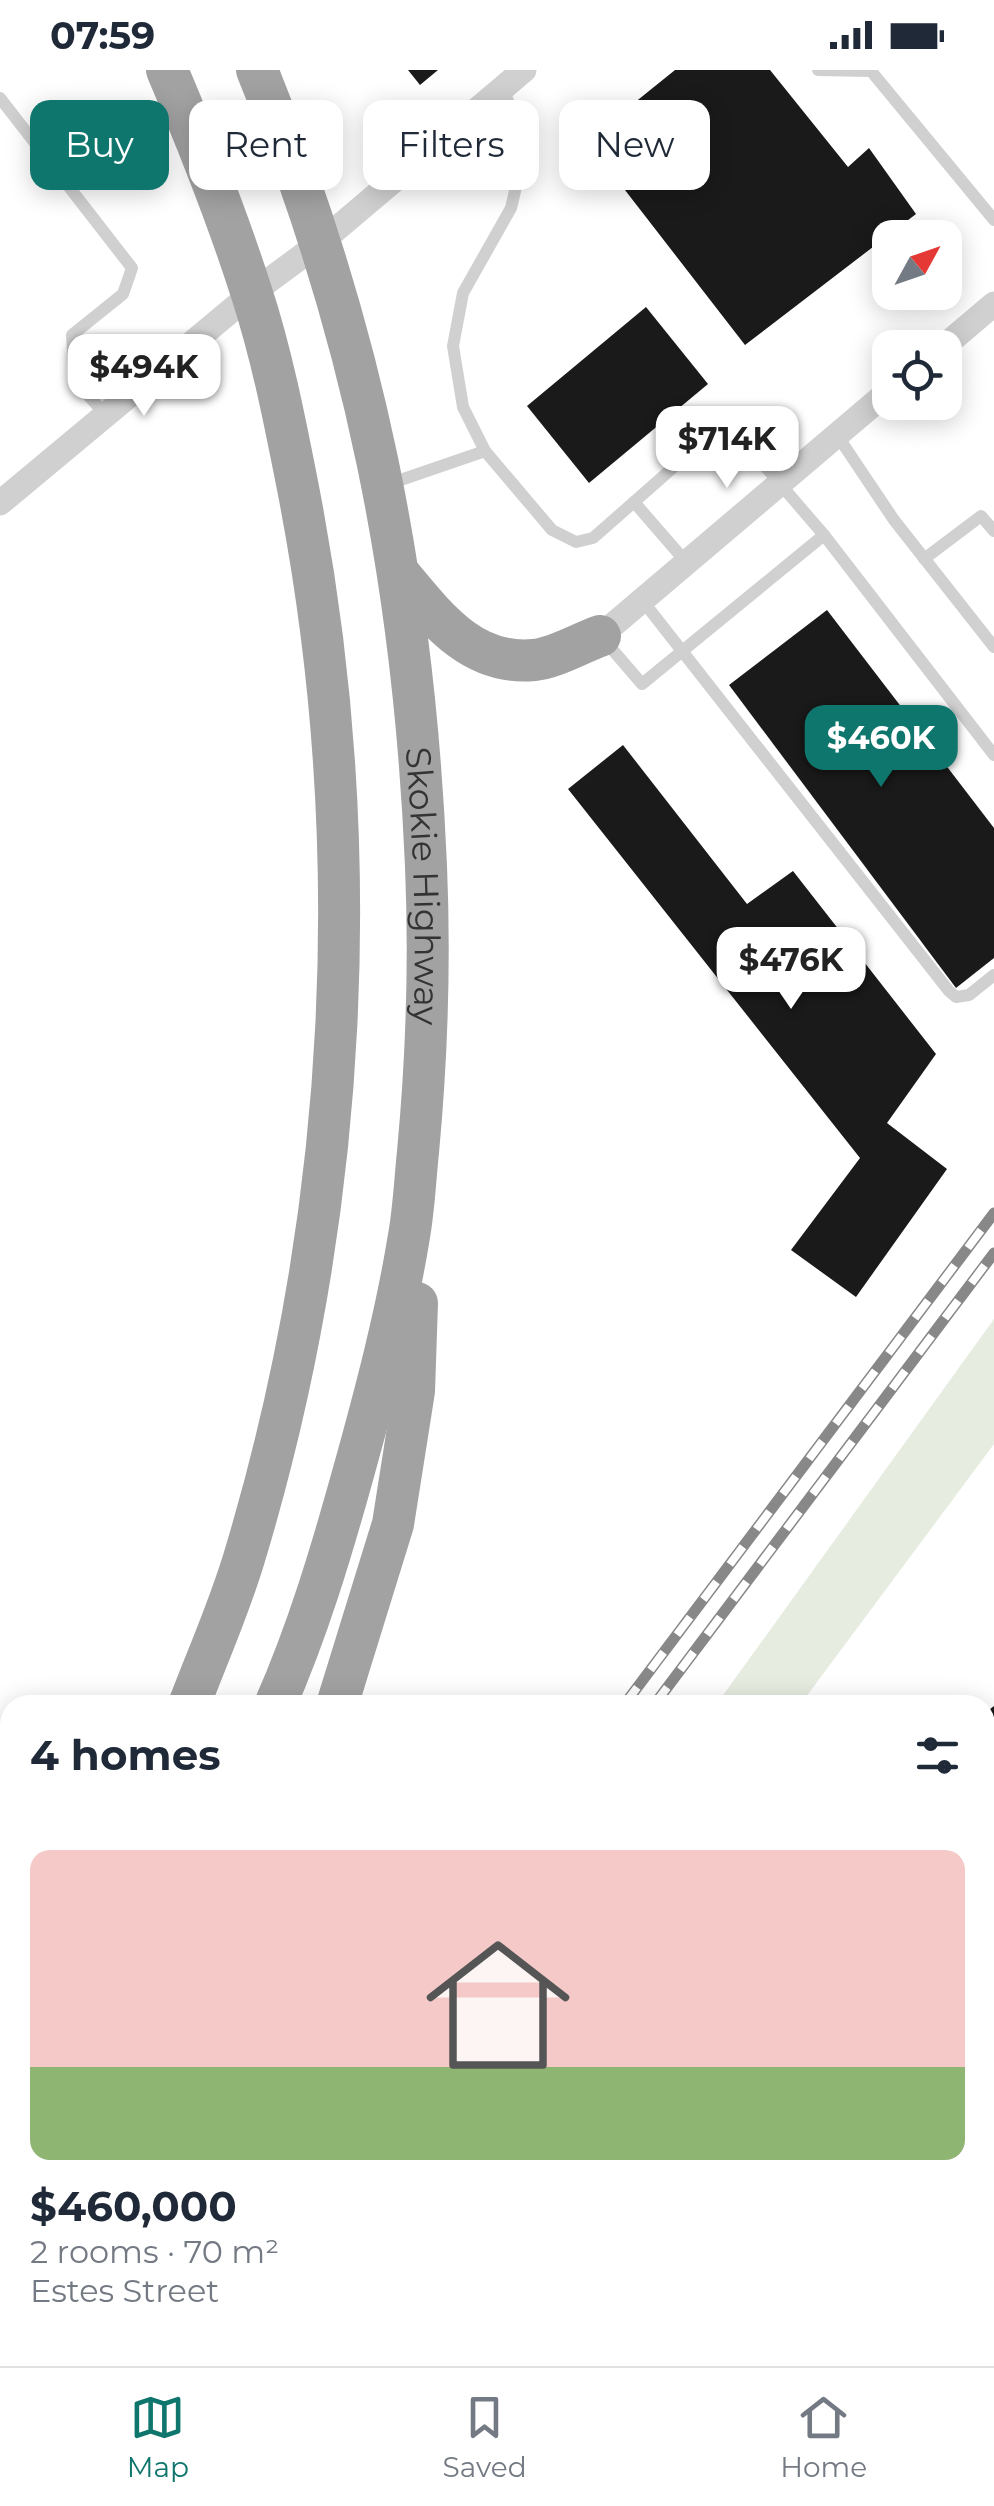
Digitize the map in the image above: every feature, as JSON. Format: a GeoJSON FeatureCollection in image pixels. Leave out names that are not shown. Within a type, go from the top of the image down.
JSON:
{"type":"FeatureCollection","features":[{"type":"Feature","properties":{"kind":"highway"},"geometry":{"type":"LineString","coordinates":[[168,70],[205,160],[252,294],[285,421],[310,550],[326,662],[340,888],[338,1002],[320,1208],[299,1339],[244,1559],[194,1695]]}},
{"type":"Feature","properties":{"kind":"highway","name":"Skokie Highway"},"geometry":{"type":"LineString","coordinates":[[258,70],[321,242],[360,374],[384,486],[400,576],[421,750],[429,941],[425,1082],[410,1232],[384,1366],[323,1582],[279,1695]]}},
{"type":"Feature","properties":{"kind":"highway"},"geometry":{"type":"LineString","coordinates":[[400,576],[446,630],[490,656],[536,660],[600,636]]}},
{"type":"Feature","properties":{"kind":"highway"},"geometry":{"type":"LineString","coordinates":[[340,1695],[392,1524],[414,1391],[425,1082]]}},
{"type":"Feature","properties":{"kind":"street"},"geometry":{"type":"LineString","coordinates":[[0,502],[252,294],[321,242],[524,70]]}},
{"type":"Feature","properties":{"kind":"street"},"geometry":{"type":"LineString","coordinates":[[962,331],[994,304]]}},
{"type":"Feature","properties":{"kind":"street"},"geometry":{"type":"LineString","coordinates":[[600,636],[872,405]]}},
{"type":"Feature","properties":{"kind":"lane"},"geometry":{"type":"LineString","coordinates":[[818,70],[871,72],[994,220]]}},
{"type":"Feature","properties":{"kind":"lane"},"geometry":{"type":"LineString","coordinates":[[503,87],[525,149],[510,208],[463,293],[454,346],[464,407],[485,452],[552,530],[576,542],[593,538],[726,421],[824,535],[994,755]]}},
{"type":"Feature","properties":{"kind":"lane"},"geometry":{"type":"LineString","coordinates":[[0,98],[132,268],[124,294],[72,335],[74,381],[106,415]]}},
{"type":"Feature","properties":{"kind":"lane"},"geometry":{"type":"LineString","coordinates":[[837,434],[924,559],[994,647]]}},
{"type":"Feature","properties":{"kind":"lane"},"geometry":{"type":"LineString","coordinates":[[384,486],[485,452]]}},
{"type":"Feature","properties":{"kind":"lane"},"geometry":{"type":"LineString","coordinates":[[634,502],[686,562]]}},
{"type":"Feature","properties":{"kind":"lane"},"geometry":{"type":"LineString","coordinates":[[924,559],[981,516],[994,532]]}},
{"type":"Feature","properties":{"kind":"lane"},"geometry":{"type":"LineString","coordinates":[[600,636],[642,684],[824,535]]}},
{"type":"Feature","properties":{"kind":"lane"},"geometry":{"type":"LineString","coordinates":[[642,600],[949,991],[956,997],[965,997],[994,975]]}},
{"type":"Feature","properties":{"kind":"shaded area"},"geometry":{"type":"Polygon","coordinates":[[[994,1319],[994,1444],[807,1695],[723,1695],[994,1319]]]}},
{"type":"Feature","properties":{"kind":"building"},"geometry":{"type":"Polygon","coordinates":[[[408,70],[438,70],[420,85],[408,70]]]}},
{"type":"Feature","properties":{"kind":"building"},"geometry":{"type":"Polygon","coordinates":[[[675,70],[770,70],[848,167],[869,148],[916,214],[908,220],[872,220],[872,248],[745,345],[625,190],[710,190],[710,100],[638,100],[675,70]]]}},
{"type":"Feature","properties":{"kind":"building"},"geometry":{"type":"Polygon","coordinates":[[[646,307],[708,384],[589,483],[527,406],[646,307]]]}},
{"type":"Feature","properties":{"kind":"building"},"geometry":{"type":"Polygon","coordinates":[[[827,610],[994,828],[994,958],[956,988],[729,685],[827,610]]]}},
{"type":"Feature","properties":{"kind":"building"},"geometry":{"type":"Polygon","coordinates":[[[623,745],[747,904],[793,871],[936,1054],[887,1123],[947,1169],[856,1297],[791,1250],[860,1158],[568,789],[623,745]]]}},
{"type":"Feature","properties":{"kind":"railway"},"geometry":{"type":"LineString","coordinates":[[632,1695],[994,1213]]}},
{"type":"Feature","properties":{"kind":"railway"},"geometry":{"type":"LineString","coordinates":[[662,1695],[994,1253]]}}]}
